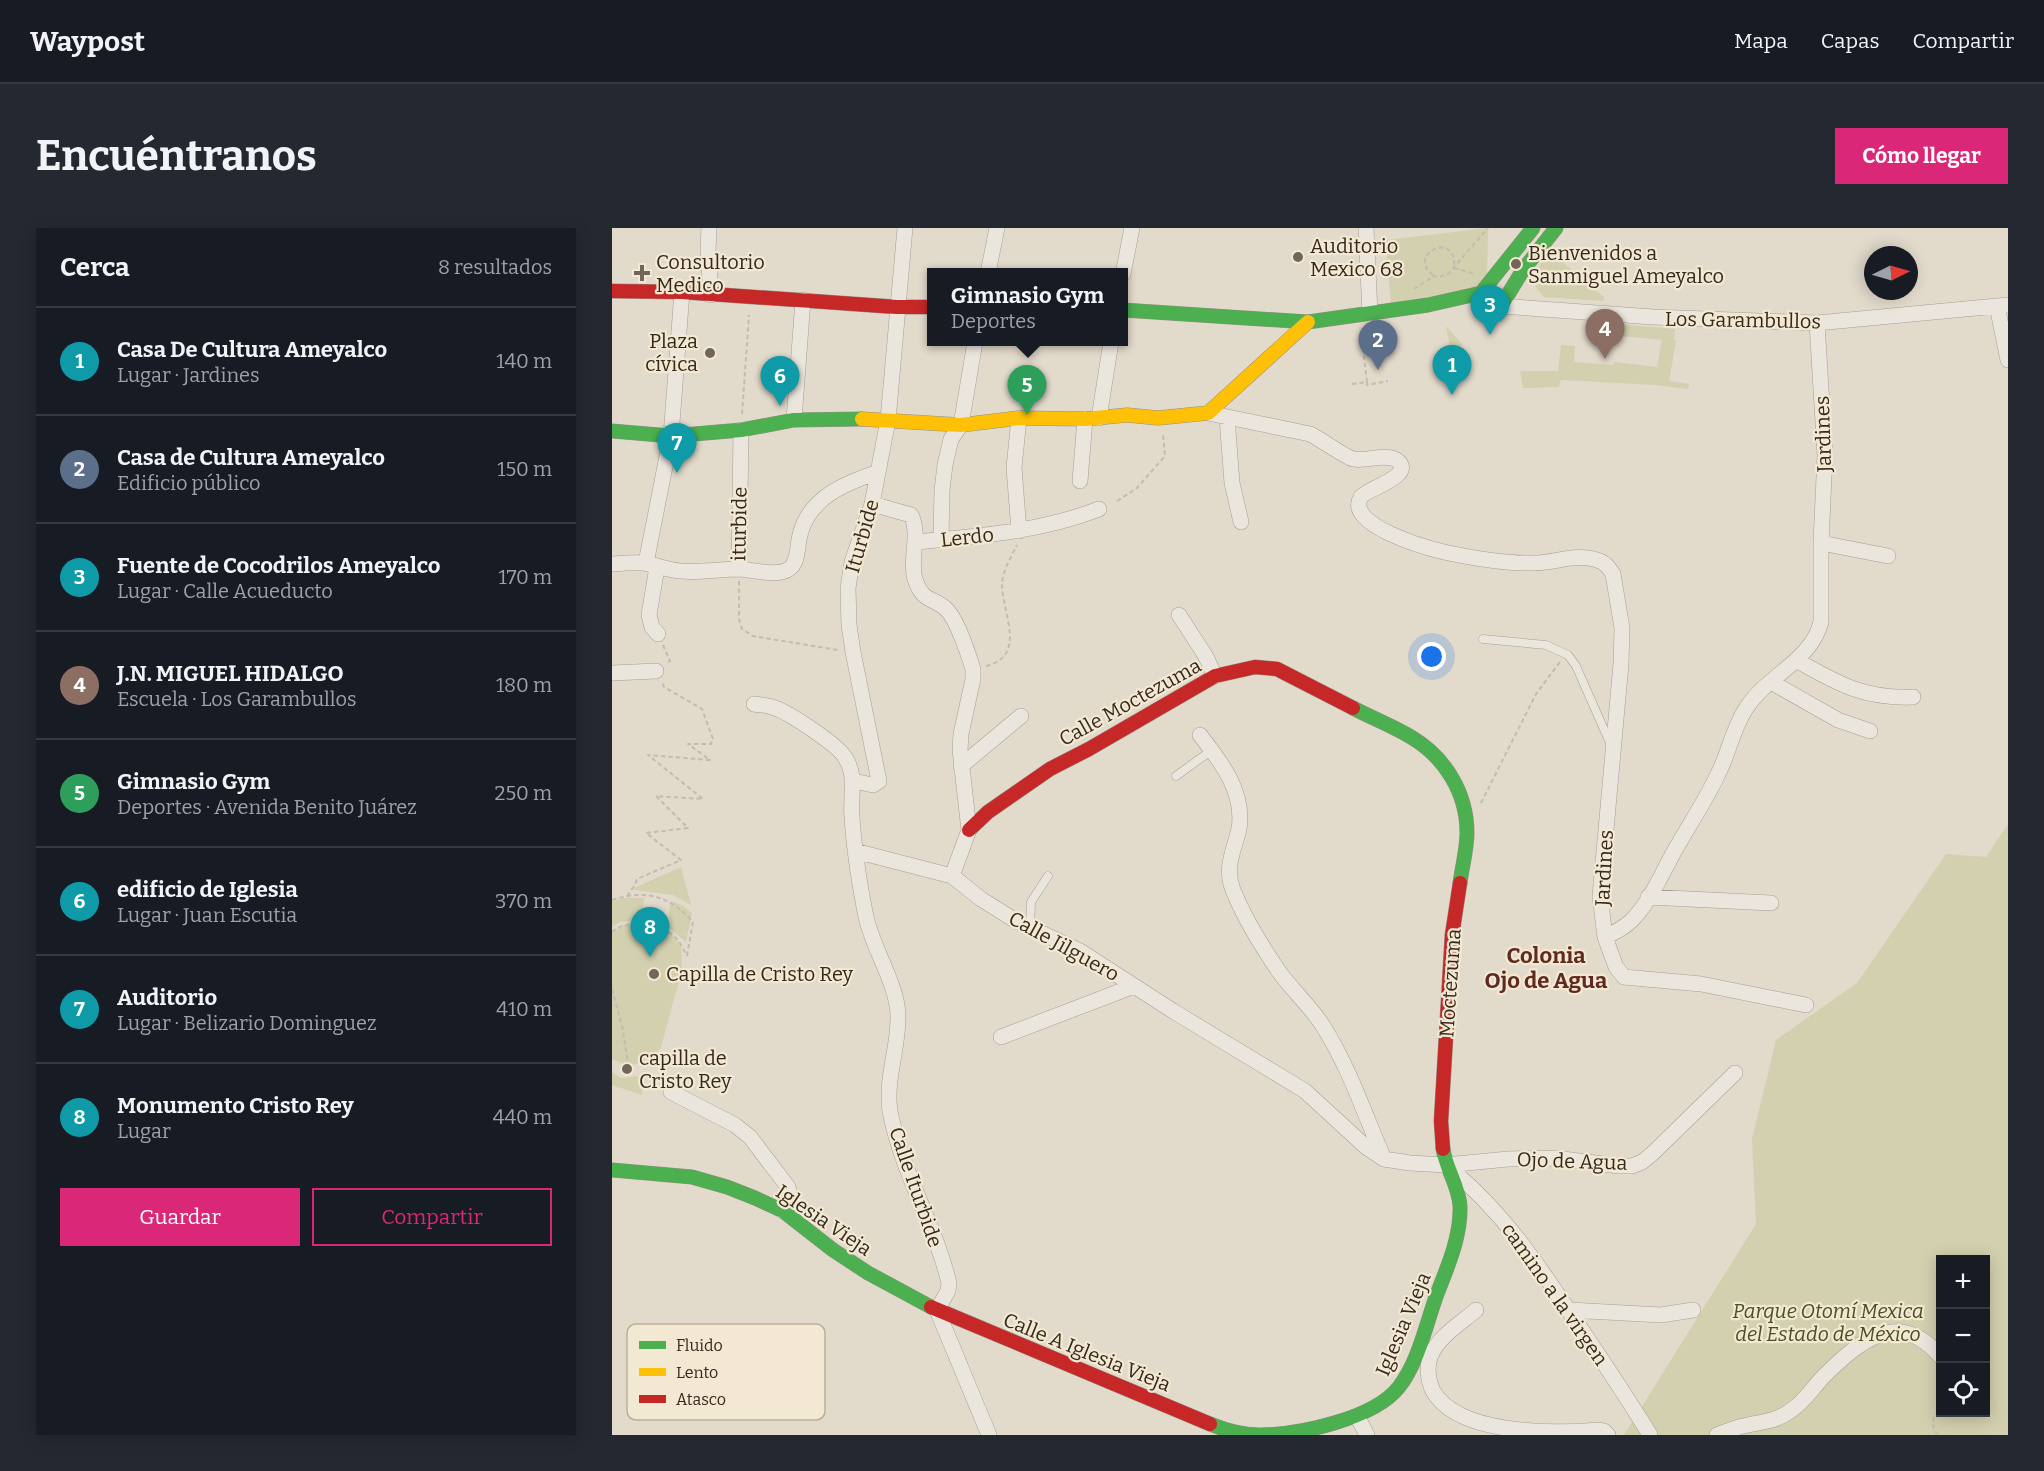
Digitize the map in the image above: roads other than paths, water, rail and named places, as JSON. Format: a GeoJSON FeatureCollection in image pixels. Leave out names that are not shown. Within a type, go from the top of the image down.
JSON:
{"type":"FeatureCollection","features":[{"type":"Feature","properties":{"kind":"street"},"geometry":{"type":"LineString","coordinates":[[709,228],[711,295]]}},
{"type":"Feature","properties":{"kind":"street","name":"Iturbide"},"geometry":{"type":"LineString","coordinates":[[853,781],[873,785],[878,783],[879,777],[853,652],[849,625],[848,588],[852,562],[872,504],[888,420],[905,228]]}},
{"type":"Feature","properties":{"kind":"street"},"geometry":{"type":"LineString","coordinates":[[989,268],[997,228]]}},
{"type":"Feature","properties":{"kind":"street"},"geometry":{"type":"LineString","coordinates":[[1124,268],[1132,228]]}},
{"type":"Feature","properties":{"kind":"street"},"geometry":{"type":"LineString","coordinates":[[1366,228],[1370,313]]}},
{"type":"Feature","properties":{"kind":"street"},"geometry":{"type":"LineString","coordinates":[[1128,310],[1308,322],[1428,305],[1480,293],[1533,228]]}},
{"type":"Feature","properties":{"kind":"street"},"geometry":{"type":"LineString","coordinates":[[1501,306],[1523,270],[1556,228]]}},
{"type":"Feature","properties":{"kind":"street"},"geometry":{"type":"LineString","coordinates":[[612,291],[682,292],[897,307],[927,307]]}},
{"type":"Feature","properties":{"kind":"street"},"geometry":{"type":"LineString","coordinates":[[658,634],[652,627],[649,615],[651,565],[671,436],[682,292]]}},
{"type":"Feature","properties":{"kind":"street","name":"Los Garambullos"},"geometry":{"type":"LineString","coordinates":[[1480,293],[1501,306],[1653,317],[1817,323],[2003,305]]}},
{"type":"Feature","properties":{"kind":"street"},"geometry":{"type":"LineString","coordinates":[[794,420],[803,300]]}},
{"type":"Feature","properties":{"kind":"street"},"geometry":{"type":"LineString","coordinates":[[2003,305],[2008,360]]}},
{"type":"Feature","properties":{"kind":"street"},"geometry":{"type":"LineString","coordinates":[[1208,413],[1308,322]]}},
{"type":"Feature","properties":{"kind":"street","name":"Jardines"},"geometry":{"type":"LineString","coordinates":[[1227,417],[1310,435],[1324,440],[1353,459],[1391,458],[1398,462],[1401,466],[1400,473],[1395,479],[1368,491],[1361,497],[1359,504],[1361,513],[1368,521],[1390,534],[1442,552],[1510,562],[1535,563],[1590,558],[1600,560],[1609,567],[1613,574],[1622,628],[1621,664],[1600,896],[1605,937],[1633,919],[1648,897],[1717,776],[1738,723],[1747,707],[1758,692],[1808,649],[1817,635],[1821,622],[1821,543],[1825,455],[1817,323]]}},
{"type":"Feature","properties":{"kind":"street"},"geometry":{"type":"LineString","coordinates":[[941,540],[945,465],[951,439],[961,425],[974,346]]}},
{"type":"Feature","properties":{"kind":"street"},"geometry":{"type":"LineString","coordinates":[[1080,481],[1092,418],[1110,346]]}},
{"type":"Feature","properties":{"kind":"street"},"geometry":{"type":"LineString","coordinates":[[612,431],[671,436],[741,430],[794,420],[888,420],[961,425],[1019,418],[1092,418],[1127,415],[1158,418],[1208,413],[1227,417],[1233,483],[1241,522]]}},
{"type":"Feature","properties":{"kind":"street"},"geometry":{"type":"LineString","coordinates":[[1019,418],[1014,468],[1019,531]]}},
{"type":"Feature","properties":{"kind":"street","name":"iturbide"},"geometry":{"type":"LineString","coordinates":[[738,569],[741,430]]}},
{"type":"Feature","properties":{"kind":"street"},"geometry":{"type":"LineString","coordinates":[[612,564],[651,565],[687,571],[738,569],[778,572],[788,570],[793,566],[795,560],[800,532],[827,494],[848,482],[878,472]]}},
{"type":"Feature","properties":{"kind":"street"},"geometry":{"type":"LineString","coordinates":[[754,704],[773,707],[793,717],[846,758],[853,781],[851,814],[855,851],[952,876],[969,830],[961,766],[961,734],[973,679],[973,669],[953,618],[945,608],[922,594],[916,581],[913,568],[915,542],[911,515],[872,504]]}},
{"type":"Feature","properties":{"kind":"street","name":"Lerdo"},"geometry":{"type":"LineString","coordinates":[[915,542],[1019,531],[1071,520],[1099,509]]}},
{"type":"Feature","properties":{"kind":"street"},"geometry":{"type":"LineString","coordinates":[[1821,543],[1888,556]]}},
{"type":"Feature","properties":{"kind":"street"},"geometry":{"type":"LineString","coordinates":[[1179,615],[1205,655],[1215,676]]}},
{"type":"Feature","properties":{"kind":"street"},"geometry":{"type":"LineString","coordinates":[[1796,660],[1837,682],[1864,693],[1894,698],[1913,697]]}},
{"type":"Feature","properties":{"kind":"street","name":"Calle Moctezuma"},"geometry":{"type":"LineString","coordinates":[[969,830],[996,806],[1050,769],[1215,676],[1255,667],[1277,669],[1412,737],[1435,756],[1453,777],[1463,801]]}},
{"type":"Feature","properties":{"kind":"street"},"geometry":{"type":"LineString","coordinates":[[612,673],[656,671]]}},
{"type":"Feature","properties":{"kind":"street"},"geometry":{"type":"LineString","coordinates":[[1771,682],[1838,720],[1870,731]]}},
{"type":"Feature","properties":{"kind":"street"},"geometry":{"type":"LineString","coordinates":[[961,766],[1021,716]]}},
{"type":"Feature","properties":{"kind":"street"},"geometry":{"type":"LineString","coordinates":[[1200,735],[1230,779],[1238,798],[1240,812],[1238,829],[1228,865],[1233,890],[1252,931],[1281,975],[1308,1004],[1324,1027],[1341,1060],[1384,1159]]}},
{"type":"Feature","properties":{"kind":"street","name":"Moctezuma"},"geometry":{"type":"LineString","coordinates":[[1446,1165],[1442,1147],[1442,1122],[1446,1019],[1452,935],[1467,833],[1463,801]]}},
{"type":"Feature","properties":{"kind":"street","name":"Calle Iturbide"},"geometry":{"type":"LineString","coordinates":[[855,851],[871,937],[894,992],[898,1014],[890,1108],[897,1142],[949,1283],[948,1291],[937,1310]]}},
{"type":"Feature","properties":{"kind":"street","name":"Calle Jilguero"},"geometry":{"type":"LineString","coordinates":[[952,876],[981,899],[1030,928],[1080,951],[1305,1091],[1366,1147],[1384,1159],[1446,1165]]}},
{"type":"Feature","properties":{"kind":"street"},"geometry":{"type":"LineString","coordinates":[[1648,897],[1771,903]]}},
{"type":"Feature","properties":{"kind":"street"},"geometry":{"type":"LineString","coordinates":[[1605,937],[1616,967],[1624,977],[1701,984],[1806,1005]]}},
{"type":"Feature","properties":{"kind":"street"},"geometry":{"type":"LineString","coordinates":[[1001,1037],[1134,986]]}},
{"type":"Feature","properties":{"kind":"street","name":"Ojo de Agua"},"geometry":{"type":"LineString","coordinates":[[1446,1165],[1508,1159],[1555,1158],[1632,1166],[1642,1162],[1653,1153],[1735,1073]]}},
{"type":"Feature","properties":{"kind":"street"},"geometry":{"type":"LineString","coordinates":[[671,1092],[735,1125],[750,1137],[788,1187],[789,1199],[783,1211]]}},
{"type":"Feature","properties":{"kind":"street","name":"camino a la virgen"},"geometry":{"type":"LineString","coordinates":[[1446,1165],[1471,1185],[1534,1259],[1650,1435]]}},
{"type":"Feature","properties":{"kind":"street","name":"Iglesia Vieja"},"geometry":{"type":"LineString","coordinates":[[1223,1429],[1259,1435],[1291,1432],[1357,1416],[1377,1406],[1398,1390],[1409,1371],[1445,1273],[1459,1226],[1460,1204],[1446,1165]]}},
{"type":"Feature","properties":{"kind":"street","name":"Iglesia Vieja"},"geometry":{"type":"LineString","coordinates":[[612,1170],[692,1177],[727,1187],[783,1211],[833,1250],[868,1273],[937,1310]]}},
{"type":"Feature","properties":{"kind":"street"},"geometry":{"type":"LineString","coordinates":[[937,1310],[989,1435]]}},
{"type":"Feature","properties":{"kind":"street","name":"Calle A Iglesia Vieja"},"geometry":{"type":"LineString","coordinates":[[937,1310],[1223,1429]]}},
{"type":"Feature","properties":{"kind":"street"},"geometry":{"type":"LineString","coordinates":[[1476,1310],[1440,1341],[1430,1356],[1428,1370],[1430,1384],[1438,1400],[1459,1417],[1478,1424],[1521,1430],[1577,1433],[1599,1430],[1608,1435]]}},
{"type":"Feature","properties":{"kind":"street"},"geometry":{"type":"LineString","coordinates":[[1569,1310],[1661,1315],[1693,1310]]}},
{"type":"Feature","properties":{"kind":"street"},"geometry":{"type":"LineString","coordinates":[[1717,1435],[1740,1427],[1777,1420],[1792,1411],[1844,1358],[1872,1336],[1885,1332],[1917,1335],[1936,1351]]}},
{"type":"Feature","properties":{"kind":"street"},"geometry":{"type":"LineString","coordinates":[[1357,1416],[1368,1435]]}},
{"type":"Feature","properties":{"kind":"lane"},"geometry":{"type":"LineString","coordinates":[[1483,639],[1546,645],[1568,655],[1576,666],[1613,750]]}},
{"type":"Feature","properties":{"kind":"lane"},"geometry":{"type":"LineString","coordinates":[[1176,776],[1212,750]]}},
{"type":"Feature","properties":{"kind":"lane"},"geometry":{"type":"LineString","coordinates":[[1030,928],[1031,902],[1048,876]]}},
{"type":"Feature","properties":{"kind":"place","name":"Auditorio Mexico 68"},"geometry":{"type":"Point","coordinates":[1298,257]}},
{"type":"Feature","properties":{"kind":"place","name":"Bienvenidos a Sanmiguel Ameyalco"},"geometry":{"type":"Point","coordinates":[1516,264]}},
{"type":"Feature","properties":{"kind":"place","name":"Consultorio Medico"},"geometry":{"type":"Point","coordinates":[642,273]}},
{"type":"Feature","properties":{"kind":"place","name":"Fuente de Cocodrilos Ameyalco"},"geometry":{"type":"Point","coordinates":[1490,335]}},
{"type":"Feature","properties":{"kind":"place","name":"Plaza cívica"},"geometry":{"type":"Point","coordinates":[710,353]}},
{"type":"Feature","properties":{"kind":"place","name":"J.N. MIGUEL HIDALGO"},"geometry":{"type":"Point","coordinates":[1605,359]}},
{"type":"Feature","properties":{"kind":"place","name":"Casa de Cultura Ameyalco"},"geometry":{"type":"Point","coordinates":[1378,370]}},
{"type":"Feature","properties":{"kind":"place","name":"Casa De Cultura Ameyalco"},"geometry":{"type":"Point","coordinates":[1452,395]}},
{"type":"Feature","properties":{"kind":"place","name":"edificio de Iglesia"},"geometry":{"type":"Point","coordinates":[780,406]}},
{"type":"Feature","properties":{"kind":"place","name":"Gimnasio Gym"},"geometry":{"type":"Point","coordinates":[1027,415]}},
{"type":"Feature","properties":{"kind":"place","name":"Auditorio"},"geometry":{"type":"Point","coordinates":[677,473]}},
{"type":"Feature","properties":{"kind":"place","name":"Monumento Cristo Rey"},"geometry":{"type":"Point","coordinates":[650,957]}},
{"type":"Feature","properties":{"kind":"place","name":"Capilla de Cristo Rey"},"geometry":{"type":"Point","coordinates":[654,974]}},
{"type":"Feature","properties":{"kind":"place","name":"capilla de Cristo Rey"},"geometry":{"type":"Point","coordinates":[627,1069]}},
{"type":"Feature","properties":{"kind":"district","name":"Colonia Ojo de Agua"},"geometry":{"type":"Point","coordinates":[1546,968]}},
{"type":"Feature","properties":{"kind":"park label","name":"Parque Otomí Mexica del Estado de México"},"geometry":{"type":"Point","coordinates":[1828,1322]}}]}
